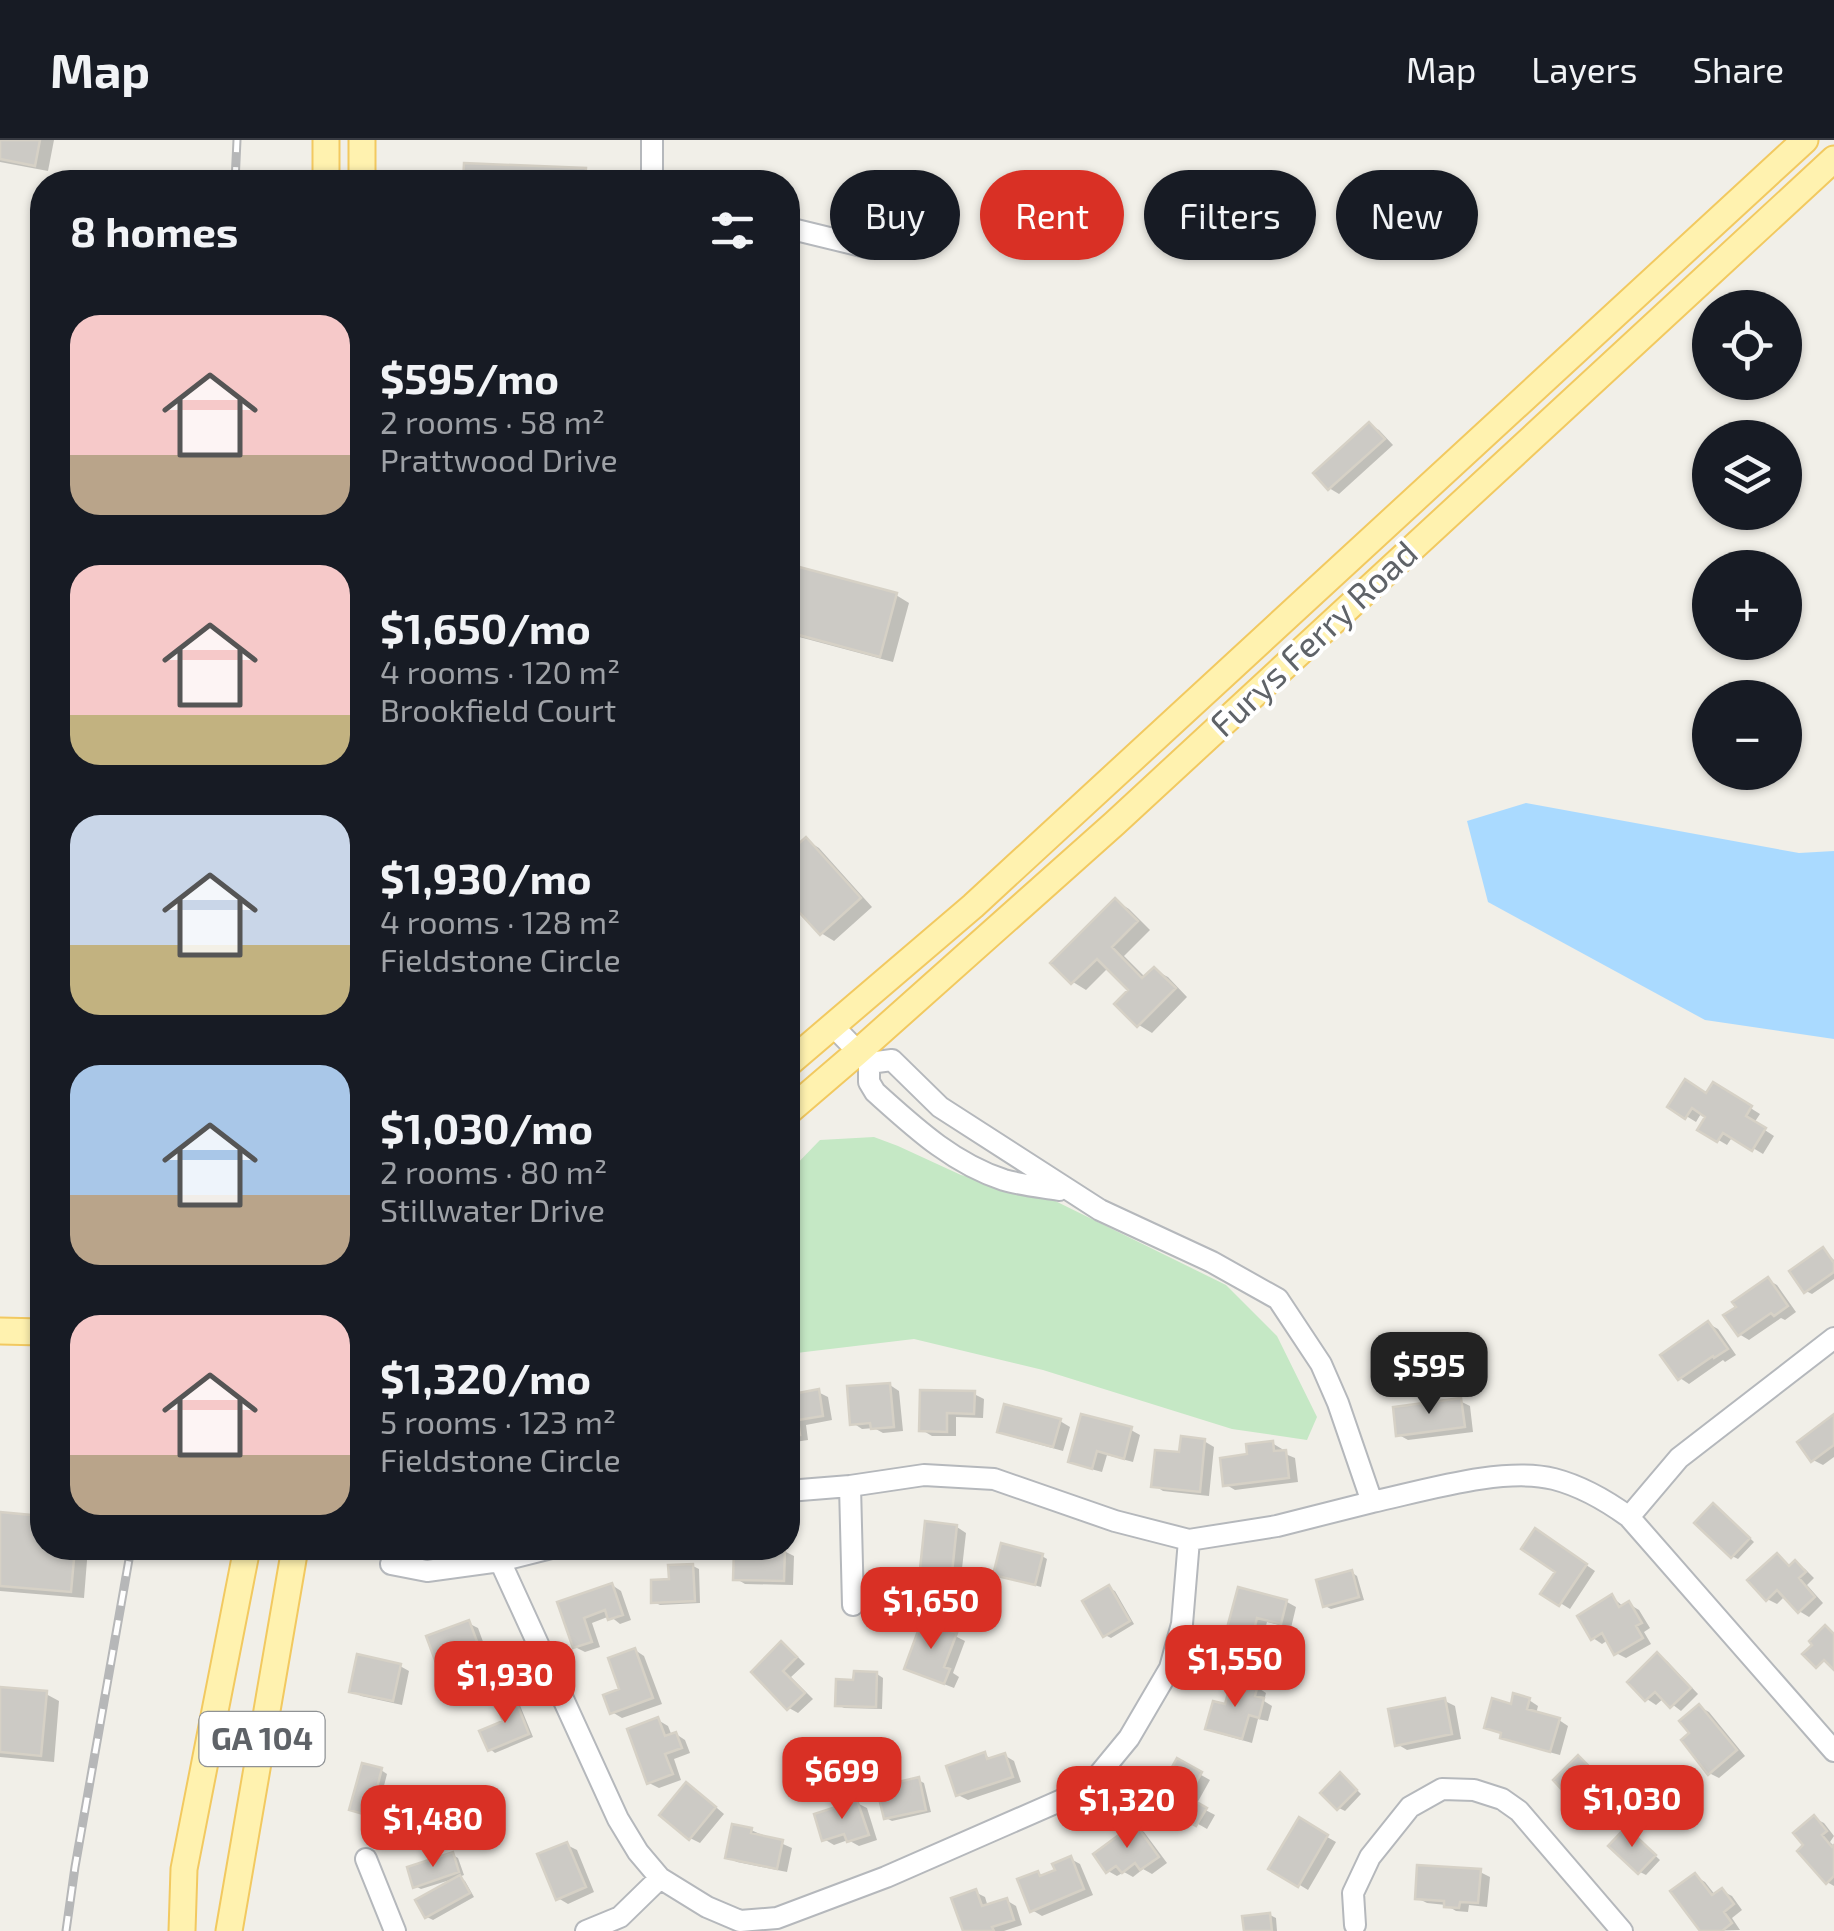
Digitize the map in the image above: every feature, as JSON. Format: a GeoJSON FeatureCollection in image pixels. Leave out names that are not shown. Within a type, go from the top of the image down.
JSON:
{"type":"FeatureCollection","features":[{"type":"Feature","properties":{"kind":"main road"},"geometry":{"type":"LineString","coordinates":[[326,140],[326,170]]}},
{"type":"Feature","properties":{"kind":"main road"},"geometry":{"type":"LineString","coordinates":[[362,140],[362,170]]}},
{"type":"Feature","properties":{"kind":"main road","name":"Furys Ferry Road"},"geometry":{"type":"LineString","coordinates":[[800,1053],[986,894],[1804,140]]}},
{"type":"Feature","properties":{"kind":"main road","name":"Furys Ferry Road"},"geometry":{"type":"LineString","coordinates":[[800,1103],[864,1057],[1834,158]]}},
{"type":"Feature","properties":{"kind":"main road"},"geometry":{"type":"LineString","coordinates":[[0,1331],[30,1332]]}},
{"type":"Feature","properties":{"kind":"main road","name":"GA 104"},"geometry":{"type":"LineString","coordinates":[[182,1931],[184,1869],[245,1560]]}},
{"type":"Feature","properties":{"kind":"main road","name":"GA 104"},"geometry":{"type":"LineString","coordinates":[[229,1931],[293,1560]]}},
{"type":"Feature","properties":{"kind":"street"},"geometry":{"type":"LineString","coordinates":[[652,140],[652,170]]}},
{"type":"Feature","properties":{"kind":"street"},"geometry":{"type":"LineString","coordinates":[[800,231],[830,238]]}},
{"type":"Feature","properties":{"kind":"street"},"geometry":{"type":"LineString","coordinates":[[832,1025],[864,1057],[875,1092],[926,1138],[965,1163],[1006,1180],[1070,1192]]}},
{"type":"Feature","properties":{"kind":"street"},"geometry":{"type":"LineString","coordinates":[[864,1057],[892,1060],[940,1107],[1100,1210],[1212,1262],[1278,1299],[1321,1364],[1372,1502]]}},
{"type":"Feature","properties":{"kind":"street"},"geometry":{"type":"LineString","coordinates":[[1629,1517],[1679,1458],[1834,1338]]}},
{"type":"Feature","properties":{"kind":"street"},"geometry":{"type":"LineString","coordinates":[[800,1490],[924,1474],[994,1479],[1115,1521],[1189,1540],[1277,1526],[1505,1474],[1553,1478],[1603,1499],[1629,1517],[1834,1750]]}},
{"type":"Feature","properties":{"kind":"street"},"geometry":{"type":"LineString","coordinates":[[850,1486],[853,1605]]}},
{"type":"Feature","properties":{"kind":"street"},"geometry":{"type":"LineString","coordinates":[[500,1561],[618,1819],[638,1852],[660,1878],[740,1921],[777,1918],[886,1878],[1087,1790],[1129,1738],[1170,1668],[1182,1624],[1189,1540]]}},
{"type":"Feature","properties":{"kind":"street"},"geometry":{"type":"LineString","coordinates":[[391,1564],[427,1572],[504,1560]]}},
{"type":"Feature","properties":{"kind":"street"},"geometry":{"type":"LineString","coordinates":[[1356,1925],[1353,1893],[1370,1857],[1410,1808],[1442,1790],[1474,1790],[1502,1799],[1520,1811],[1622,1931]]}},
{"type":"Feature","properties":{"kind":"street"},"geometry":{"type":"LineString","coordinates":[[366,1859],[396,1931]]}},
{"type":"Feature","properties":{"kind":"street"},"geometry":{"type":"LineString","coordinates":[[586,1931],[620,1917],[660,1878]]}},
{"type":"Feature","properties":{"kind":"green space"},"geometry":{"type":"Polygon","coordinates":[[[874,1137],[961,1175],[1039,1193],[1226,1285],[1277,1336],[1317,1417],[1307,1440],[1232,1429],[1043,1370],[914,1339],[800,1353],[800,1161],[820,1140],[874,1137]]]}},
{"type":"Feature","properties":{"kind":"water"},"geometry":{"type":"Polygon","coordinates":[[[1526,803],[1799,853],[1834,851],[1834,1039],[1705,1020],[1488,902],[1467,821],[1526,803]]]}},
{"type":"Feature","properties":{"kind":"building"},"geometry":{"type":"Polygon","coordinates":[[[0,140],[40,140],[35,166],[0,159],[0,140]]]}},
{"type":"Feature","properties":{"kind":"building"},"geometry":{"type":"Polygon","coordinates":[[[464,163],[586,168],[586,170],[464,170],[464,163]]]}},
{"type":"Feature","properties":{"kind":"building"},"geometry":{"type":"Polygon","coordinates":[[[1369,422],[1385,439],[1328,490],[1313,473],[1369,422]]]}},
{"type":"Feature","properties":{"kind":"building"},"geometry":{"type":"Polygon","coordinates":[[[800,567],[897,593],[880,657],[800,635],[800,567]]]}},
{"type":"Feature","properties":{"kind":"building"},"geometry":{"type":"Polygon","coordinates":[[[806,837],[861,898],[820,935],[800,913],[800,842],[806,837]]]}},
{"type":"Feature","properties":{"kind":"building"},"geometry":{"type":"Polygon","coordinates":[[[1115,898],[1138,921],[1112,947],[1142,978],[1154,967],[1176,988],[1137,1027],[1114,1004],[1128,990],[1097,959],[1071,984],[1050,963],[1115,898]]]}},
{"type":"Feature","properties":{"kind":"building"},"geometry":{"type":"Polygon","coordinates":[[[1685,1079],[1706,1093],[1713,1082],[1752,1106],[1746,1116],[1766,1128],[1752,1151],[1723,1133],[1717,1142],[1697,1130],[1705,1117],[1692,1108],[1685,1119],[1667,1107],[1685,1079]]]}},
{"type":"Feature","properties":{"kind":"building"},"geometry":{"type":"Polygon","coordinates":[[[1823,1247],[1834,1263],[1834,1272],[1804,1293],[1789,1271],[1823,1247]]]}},
{"type":"Feature","properties":{"kind":"building"},"geometry":{"type":"Polygon","coordinates":[[[1768,1277],[1788,1306],[1738,1336],[1723,1315],[1736,1307],[1732,1302],[1768,1277]]]}},
{"type":"Feature","properties":{"kind":"building"},"geometry":{"type":"Polygon","coordinates":[[[1708,1321],[1728,1349],[1678,1380],[1660,1355],[1708,1321]]]}},
{"type":"Feature","properties":{"kind":"building"},"geometry":{"type":"Polygon","coordinates":[[[890,1383],[894,1427],[871,1429],[870,1423],[850,1425],[847,1386],[890,1383]]]}},
{"type":"Feature","properties":{"kind":"building"},"geometry":{"type":"Polygon","coordinates":[[[819,1389],[823,1416],[800,1420],[800,1393],[819,1389]]]}},
{"type":"Feature","properties":{"kind":"building"},"geometry":{"type":"Polygon","coordinates":[[[920,1390],[975,1391],[974,1414],[947,1413],[947,1432],[919,1431],[920,1390]]]}},
{"type":"Feature","properties":{"kind":"building"},"geometry":{"type":"Polygon","coordinates":[[[1461,1398],[1465,1427],[1396,1436],[1393,1407],[1461,1398]]]}},
{"type":"Feature","properties":{"kind":"building"},"geometry":{"type":"Polygon","coordinates":[[[1004,1404],[1061,1419],[1053,1447],[997,1432],[1004,1404]]]}},
{"type":"Feature","properties":{"kind":"building"},"geometry":{"type":"Polygon","coordinates":[[[1081,1414],[1132,1427],[1124,1459],[1097,1451],[1092,1469],[1068,1462],[1081,1414]]]}},
{"type":"Feature","properties":{"kind":"building"},"geometry":{"type":"Polygon","coordinates":[[[1834,1414],[1834,1445],[1811,1462],[1797,1442],[1834,1414]]]}},
{"type":"Feature","properties":{"kind":"building"},"geometry":{"type":"Polygon","coordinates":[[[1181,1436],[1205,1439],[1200,1492],[1151,1487],[1155,1450],[1179,1452],[1181,1436]]]}},
{"type":"Feature","properties":{"kind":"building"},"geometry":{"type":"Polygon","coordinates":[[[1273,1441],[1274,1451],[1286,1450],[1289,1478],[1223,1486],[1220,1458],[1247,1454],[1246,1444],[1273,1441]]]}},
{"type":"Feature","properties":{"kind":"building"},"geometry":{"type":"Polygon","coordinates":[[[1713,1503],[1750,1538],[1731,1558],[1694,1523],[1713,1503]]]}},
{"type":"Feature","properties":{"kind":"building"},"geometry":{"type":"Polygon","coordinates":[[[0,1512],[30,1515],[30,1560],[74,1560],[71,1592],[0,1586],[0,1512]]]}},
{"type":"Feature","properties":{"kind":"building"},"geometry":{"type":"Polygon","coordinates":[[[925,1521],[957,1525],[950,1592],[918,1588],[925,1521]]]}},
{"type":"Feature","properties":{"kind":"building"},"geometry":{"type":"Polygon","coordinates":[[[1535,1528],[1587,1564],[1559,1606],[1540,1594],[1555,1572],[1521,1549],[1535,1528]]]}},
{"type":"Feature","properties":{"kind":"building"},"geometry":{"type":"Polygon","coordinates":[[[1001,1543],[1043,1554],[1035,1585],[993,1575],[1001,1543]]]}},
{"type":"Feature","properties":{"kind":"building"},"geometry":{"type":"Polygon","coordinates":[[[1777,1553],[1789,1566],[1795,1560],[1806,1572],[1799,1578],[1815,1597],[1798,1613],[1777,1590],[1766,1601],[1747,1580],[1777,1553]]]}},
{"type":"Feature","properties":{"kind":"building"},"geometry":{"type":"Polygon","coordinates":[[[734,1560],[785,1560],[784,1581],[733,1580],[734,1560]]]}},
{"type":"Feature","properties":{"kind":"building"},"geometry":{"type":"Polygon","coordinates":[[[693,1564],[695,1601],[651,1603],[651,1580],[669,1579],[668,1565],[693,1564]]]}},
{"type":"Feature","properties":{"kind":"building"},"geometry":{"type":"Polygon","coordinates":[[[1352,1570],[1359,1597],[1323,1607],[1316,1580],[1352,1570]]]}},
{"type":"Feature","properties":{"kind":"building"},"geometry":{"type":"Polygon","coordinates":[[[612,1583],[623,1615],[608,1620],[605,1610],[584,1618],[592,1642],[573,1648],[557,1602],[612,1583]]]}},
{"type":"Feature","properties":{"kind":"building"},"geometry":{"type":"Polygon","coordinates":[[[1109,1585],[1130,1621],[1103,1637],[1082,1601],[1109,1585]]]}},
{"type":"Feature","properties":{"kind":"building"},"geometry":{"type":"Polygon","coordinates":[[[1238,1587],[1287,1600],[1281,1624],[1257,1618],[1250,1646],[1224,1639],[1238,1587]]]}},
{"type":"Feature","properties":{"kind":"building"},"geometry":{"type":"Polygon","coordinates":[[[1612,1594],[1619,1607],[1629,1601],[1642,1623],[1636,1626],[1643,1638],[1614,1655],[1602,1633],[1591,1640],[1577,1616],[1612,1594]]]}},
{"type":"Feature","properties":{"kind":"building"},"geometry":{"type":"Polygon","coordinates":[[[469,1620],[485,1663],[469,1670],[463,1653],[436,1663],[426,1636],[469,1620]]]}},
{"type":"Feature","properties":{"kind":"building"},"geometry":{"type":"Polygon","coordinates":[[[922,1620],[957,1633],[944,1667],[950,1669],[944,1684],[904,1669],[922,1620]]]}},
{"type":"Feature","properties":{"kind":"building"},"geometry":{"type":"Polygon","coordinates":[[[1825,1625],[1834,1634],[1834,1670],[1824,1660],[1816,1668],[1802,1654],[1825,1625]]]}},
{"type":"Feature","properties":{"kind":"building"},"geometry":{"type":"Polygon","coordinates":[[[781,1641],[797,1657],[783,1671],[805,1693],[787,1710],[751,1672],[781,1641]]]}},
{"type":"Feature","properties":{"kind":"building"},"geometry":{"type":"Polygon","coordinates":[[[635,1648],[653,1698],[610,1714],[603,1695],[619,1689],[608,1658],[635,1648]]]}},
{"type":"Feature","properties":{"kind":"building"},"geometry":{"type":"Polygon","coordinates":[[[1657,1652],[1691,1688],[1670,1708],[1655,1692],[1645,1701],[1627,1682],[1657,1652]]]}},
{"type":"Feature","properties":{"kind":"building"},"geometry":{"type":"Polygon","coordinates":[[[357,1654],[401,1664],[393,1701],[349,1692],[357,1654]]]}},
{"type":"Feature","properties":{"kind":"building"},"geometry":{"type":"Polygon","coordinates":[[[854,1671],[877,1672],[876,1707],[835,1706],[836,1679],[853,1680],[854,1671]]]}},
{"type":"Feature","properties":{"kind":"building"},"geometry":{"type":"Polygon","coordinates":[[[1232,1678],[1258,1685],[1255,1696],[1264,1698],[1259,1718],[1249,1715],[1242,1739],[1205,1729],[1213,1701],[1225,1704],[1232,1678]]]}},
{"type":"Feature","properties":{"kind":"building"},"geometry":{"type":"Polygon","coordinates":[[[0,1687],[47,1691],[41,1756],[0,1752],[0,1687]]]}},
{"type":"Feature","properties":{"kind":"building"},"geometry":{"type":"Polygon","coordinates":[[[1513,1693],[1530,1698],[1527,1709],[1560,1718],[1550,1752],[1500,1738],[1501,1733],[1484,1728],[1492,1698],[1511,1704],[1513,1693]]]}},
{"type":"Feature","properties":{"kind":"building"},"geometry":{"type":"Polygon","coordinates":[[[514,1696],[529,1734],[488,1751],[479,1731],[503,1721],[496,1704],[514,1696]]]}},
{"type":"Feature","properties":{"kind":"building"},"geometry":{"type":"Polygon","coordinates":[[[1445,1698],[1452,1734],[1395,1746],[1388,1709],[1445,1698]]]}},
{"type":"Feature","properties":{"kind":"building"},"geometry":{"type":"Polygon","coordinates":[[[1699,1704],[1737,1750],[1708,1775],[1681,1740],[1689,1733],[1679,1721],[1699,1704]]]}},
{"type":"Feature","properties":{"kind":"building"},"geometry":{"type":"Polygon","coordinates":[[[658,1717],[665,1736],[676,1732],[682,1748],[665,1754],[673,1774],[647,1784],[627,1729],[658,1717]]]}},
{"type":"Feature","properties":{"kind":"building"},"geometry":{"type":"Polygon","coordinates":[[[985,1752],[987,1759],[1005,1753],[1013,1777],[956,1796],[946,1766],[985,1752]]]}},
{"type":"Feature","properties":{"kind":"building"},"geometry":{"type":"Polygon","coordinates":[[[1578,1755],[1620,1798],[1599,1819],[1553,1780],[1578,1755]]]}},
{"type":"Feature","properties":{"kind":"building"},"geometry":{"type":"Polygon","coordinates":[[[1177,1758],[1202,1772],[1188,1797],[1207,1808],[1196,1826],[1153,1801],[1177,1758]]]}},
{"type":"Feature","properties":{"kind":"building"},"geometry":{"type":"Polygon","coordinates":[[[362,1763],[382,1768],[370,1816],[349,1810],[362,1763]]]}},
{"type":"Feature","properties":{"kind":"building"},"geometry":{"type":"Polygon","coordinates":[[[1340,1772],[1357,1790],[1337,1810],[1320,1793],[1340,1772]]]}},
{"type":"Feature","properties":{"kind":"building"},"geometry":{"type":"Polygon","coordinates":[[[919,1777],[926,1810],[884,1819],[878,1794],[895,1790],[894,1783],[919,1777]]]}},
{"type":"Feature","properties":{"kind":"building"},"geometry":{"type":"Polygon","coordinates":[[[686,1782],[716,1807],[689,1840],[659,1815],[686,1782]]]}},
{"type":"Feature","properties":{"kind":"building"},"geometry":{"type":"Polygon","coordinates":[[[411,1788],[427,1801],[396,1841],[380,1829],[411,1788]]]}},
{"type":"Feature","properties":{"kind":"building"},"geometry":{"type":"Polygon","coordinates":[[[857,1800],[869,1835],[847,1842],[844,1834],[822,1841],[814,1814],[857,1800]]]}},
{"type":"Feature","properties":{"kind":"building"},"geometry":{"type":"Polygon","coordinates":[[[1814,1815],[1827,1831],[1822,1835],[1834,1845],[1834,1876],[1826,1884],[1797,1851],[1803,1845],[1793,1833],[1814,1815]]]}},
{"type":"Feature","properties":{"kind":"building"},"geometry":{"type":"Polygon","coordinates":[[[1299,1817],[1328,1835],[1298,1887],[1268,1869],[1299,1817]]]}},
{"type":"Feature","properties":{"kind":"building"},"geometry":{"type":"Polygon","coordinates":[[[1135,1823],[1159,1857],[1140,1870],[1135,1863],[1122,1873],[1116,1866],[1106,1873],[1093,1854],[1135,1823]]]}},
{"type":"Feature","properties":{"kind":"building"},"geometry":{"type":"Polygon","coordinates":[[[732,1824],[783,1840],[777,1869],[725,1858],[732,1824]]]}},
{"type":"Feature","properties":{"kind":"building"},"geometry":{"type":"Polygon","coordinates":[[[1626,1827],[1656,1855],[1638,1874],[1608,1846],[1626,1827]]]}},
{"type":"Feature","properties":{"kind":"building"},"geometry":{"type":"Polygon","coordinates":[[[567,1842],[586,1887],[556,1900],[537,1854],[567,1842]]]}},
{"type":"Feature","properties":{"kind":"building"},"geometry":{"type":"Polygon","coordinates":[[[453,1852],[459,1872],[413,1888],[407,1867],[453,1852]]]}},
{"type":"Feature","properties":{"kind":"building"},"geometry":{"type":"Polygon","coordinates":[[[1071,1856],[1084,1889],[1030,1912],[1017,1879],[1055,1870],[1052,1864],[1071,1856]]]}},
{"type":"Feature","properties":{"kind":"building"},"geometry":{"type":"Polygon","coordinates":[[[1417,1865],[1481,1869],[1478,1903],[1460,1902],[1459,1908],[1444,1907],[1444,1901],[1415,1899],[1417,1865]]]}},
{"type":"Feature","properties":{"kind":"building"},"geometry":{"type":"Polygon","coordinates":[[[1695,1873],[1712,1895],[1722,1888],[1734,1904],[1724,1912],[1732,1923],[1722,1931],[1700,1931],[1670,1891],[1695,1873]]]}},
{"type":"Feature","properties":{"kind":"building"},"geometry":{"type":"Polygon","coordinates":[[[460,1875],[470,1893],[425,1918],[415,1900],[460,1875]]]}},
{"type":"Feature","properties":{"kind":"building"},"geometry":{"type":"Polygon","coordinates":[[[976,1889],[982,1906],[1007,1898],[1014,1920],[992,1927],[994,1931],[963,1931],[951,1898],[976,1889]]]}},
{"type":"Feature","properties":{"kind":"building"},"geometry":{"type":"Polygon","coordinates":[[[1270,1913],[1272,1931],[1244,1931],[1242,1916],[1270,1913]]]}},
{"type":"Feature","properties":{"kind":"railway"},"geometry":{"type":"LineString","coordinates":[[236,170],[237,140]]}},
{"type":"Feature","properties":{"kind":"railway"},"geometry":{"type":"LineString","coordinates":[[66,1931],[129,1560]]}}]}
